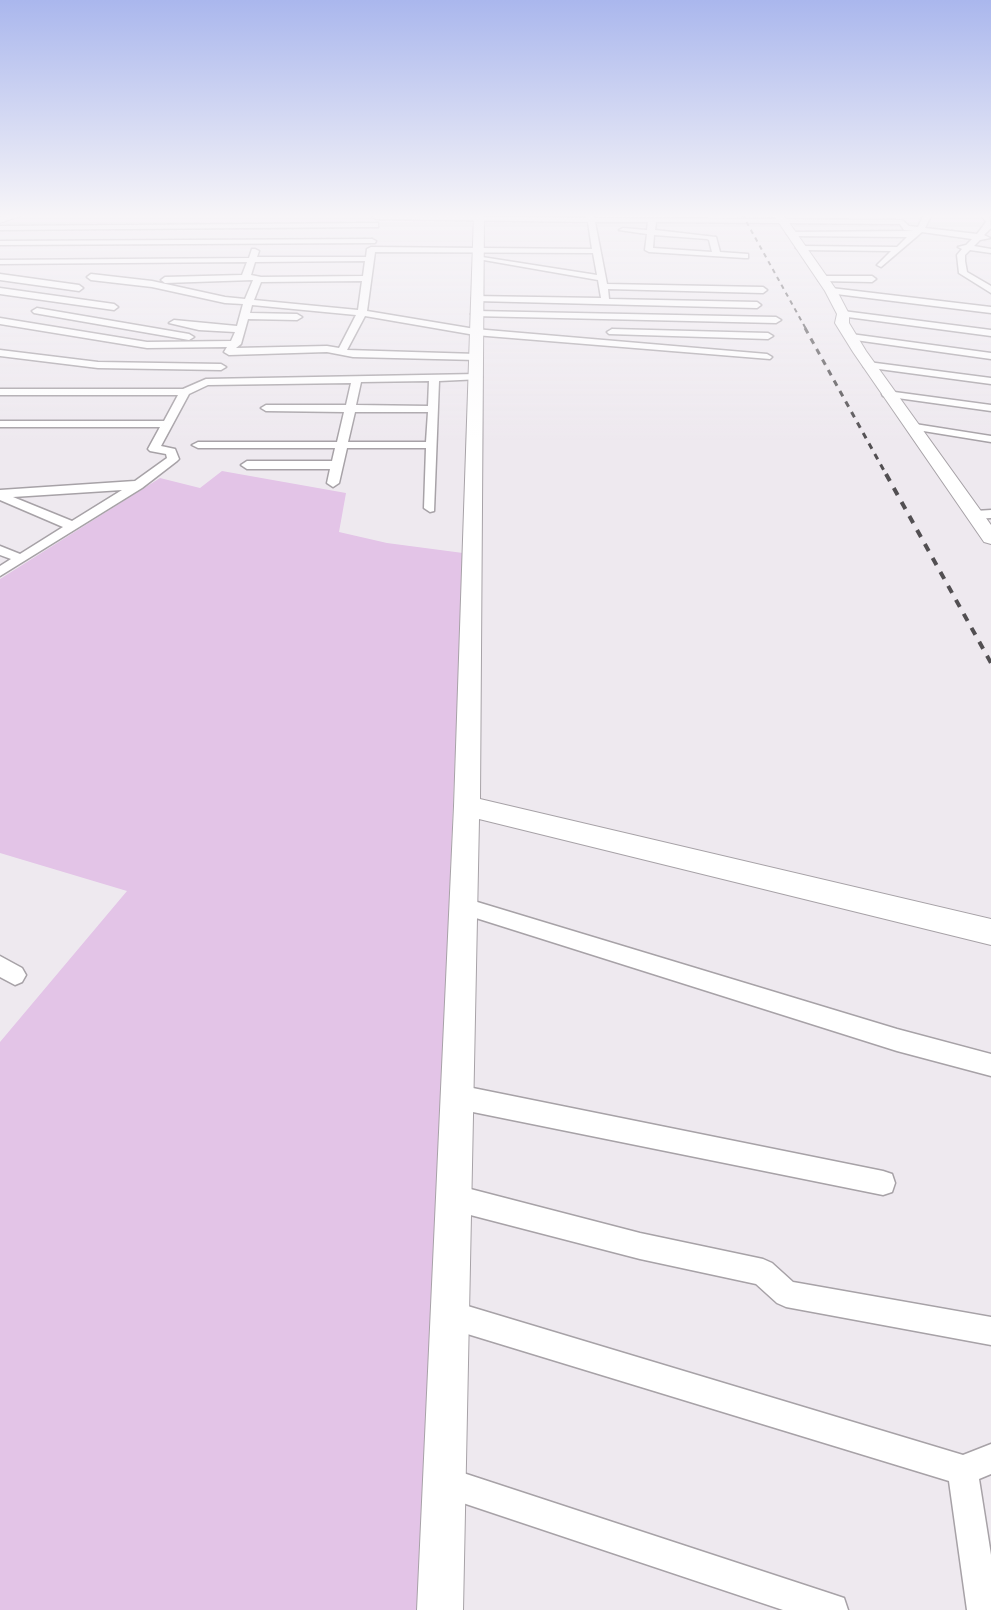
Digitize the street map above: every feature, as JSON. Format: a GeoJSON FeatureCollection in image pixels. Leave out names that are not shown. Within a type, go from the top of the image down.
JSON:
{"type":"FeatureCollection","features":[{"type":"Feature","properties":{"kind":"street"},"geometry":{"type":"LineString","coordinates":[[0,333],[77,289]]}},
{"type":"Feature","properties":{"kind":"street"},"geometry":{"type":"LineString","coordinates":[[171,289],[225,300],[362,313],[476,336],[767,357]]}},
{"type":"Feature","properties":{"kind":"street"},"geometry":{"type":"LineString","coordinates":[[212,382],[233,347],[254,289]]}},
{"type":"Feature","properties":{"kind":"street"},"geometry":{"type":"LineString","coordinates":[[342,351],[362,313],[365,289]]}},
{"type":"Feature","properties":{"kind":"street"},"geometry":{"type":"LineString","coordinates":[[440,1610],[452,1315],[467,806],[477,289]]}},
{"type":"Feature","properties":{"kind":"street"},"geometry":{"type":"LineString","coordinates":[[604,289],[614,345]]}},
{"type":"Feature","properties":{"kind":"street"},"geometry":{"type":"LineString","coordinates":[[749,289],[763,290]]}},
{"type":"Feature","properties":{"kind":"street"},"geometry":{"type":"LineString","coordinates":[[0,291],[114,307]]}},
{"type":"Feature","properties":{"kind":"street"},"geometry":{"type":"LineString","coordinates":[[831,291],[991,310]]}},
{"type":"Feature","properties":{"kind":"street"},"geometry":{"type":"LineString","coordinates":[[831,291],[843,314],[842,323],[887,394],[915,427],[991,538]]}},
{"type":"Feature","properties":{"kind":"street"},"geometry":{"type":"LineString","coordinates":[[0,321],[147,345],[342,351],[353,354],[476,336],[609,316],[772,320],[755,301],[606,301],[567,296],[476,336],[434,378],[430,508]]}},
{"type":"Feature","properties":{"kind":"street"},"geometry":{"type":"LineString","coordinates":[[245,316],[307,317],[310,308]]}},
{"type":"Feature","properties":{"kind":"street"},"geometry":{"type":"LineString","coordinates":[[37,311],[185,336],[233,347]]}},
{"type":"Feature","properties":{"kind":"street"},"geometry":{"type":"LineString","coordinates":[[843,314],[991,333]]}},
{"type":"Feature","properties":{"kind":"street"},"geometry":{"type":"LineString","coordinates":[[166,322],[199,327],[241,329]]}},
{"type":"Feature","properties":{"kind":"street"},"geometry":{"type":"LineString","coordinates":[[185,336],[199,327]]}},
{"type":"Feature","properties":{"kind":"street"},"geometry":{"type":"LineString","coordinates":[[612,333],[768,336]]}},
{"type":"Feature","properties":{"kind":"street"},"geometry":{"type":"LineString","coordinates":[[851,337],[991,356]]}},
{"type":"Feature","properties":{"kind":"street"},"geometry":{"type":"LineString","coordinates":[[98,365],[147,345]]}},
{"type":"Feature","properties":{"kind":"street"},"geometry":{"type":"LineString","coordinates":[[0,353],[98,365],[220,367]]}},
{"type":"Feature","properties":{"kind":"street"},"geometry":{"type":"LineString","coordinates":[[868,364],[991,381]]}},
{"type":"Feature","properties":{"kind":"street"},"geometry":{"type":"LineString","coordinates":[[0,392],[184,392],[212,382],[434,378]]}},
{"type":"Feature","properties":{"kind":"street"},"geometry":{"type":"LineString","coordinates":[[333,483],[357,379]]}},
{"type":"Feature","properties":{"kind":"street"},"geometry":{"type":"LineString","coordinates":[[0,572],[138,485],[173,459],[171,451],[154,449],[184,392]]}},
{"type":"Feature","properties":{"kind":"street"},"geometry":{"type":"LineString","coordinates":[[887,394],[991,408]]}},
{"type":"Feature","properties":{"kind":"street"},"geometry":{"type":"LineString","coordinates":[[266,408],[433,409]]}},
{"type":"Feature","properties":{"kind":"street"},"geometry":{"type":"LineString","coordinates":[[0,424],[167,424]]}},
{"type":"Feature","properties":{"kind":"street"},"geometry":{"type":"LineString","coordinates":[[915,427],[991,439]]}},
{"type":"Feature","properties":{"kind":"street"},"geometry":{"type":"LineString","coordinates":[[198,445],[432,445]]}},
{"type":"Feature","properties":{"kind":"street"},"geometry":{"type":"LineString","coordinates":[[247,465],[337,465]]}},
{"type":"Feature","properties":{"kind":"street"},"geometry":{"type":"LineString","coordinates":[[0,495],[138,485]]}},
{"type":"Feature","properties":{"kind":"street"},"geometry":{"type":"LineString","coordinates":[[0,495],[73,526]]}},
{"type":"Feature","properties":{"kind":"street"},"geometry":{"type":"LineString","coordinates":[[975,515],[991,514]]}},
{"type":"Feature","properties":{"kind":"street"},"geometry":{"type":"LineString","coordinates":[[0,550],[21,559]]}},
{"type":"Feature","properties":{"kind":"street"},"geometry":{"type":"LineString","coordinates":[[467,806],[991,932]]}},
{"type":"Feature","properties":{"kind":"street"},"geometry":{"type":"LineString","coordinates":[[464,906],[897,1040],[991,1065]]}},
{"type":"Feature","properties":{"kind":"street"},"geometry":{"type":"LineString","coordinates":[[458,1098],[883,1183]]}},
{"type":"Feature","properties":{"kind":"street"},"geometry":{"type":"LineString","coordinates":[[455,1198],[640,1246],[763,1272],[786,1294],[991,1331]]}},
{"type":"Feature","properties":{"kind":"street"},"geometry":{"type":"LineString","coordinates":[[452,1315],[963,1470],[991,1459]]}},
{"type":"Feature","properties":{"kind":"street"},"geometry":{"type":"LineString","coordinates":[[963,1470],[983,1610]]}},
{"type":"Feature","properties":{"kind":"street"},"geometry":{"type":"LineString","coordinates":[[445,1482],[832,1610]]}},
{"type":"Feature","properties":{"kind":"shaded area"},"geometry":{"type":"Polygon","coordinates":[[[222,471],[346,493],[339,532],[387,543],[463,553],[421,1610],[0,1610],[0,1042],[127,891],[0,853],[0,579],[160,478],[200,488],[222,471]]]}},
{"type":"Feature","properties":{"kind":"railway"},"geometry":{"type":"LineString","coordinates":[[784,289],[806,329]]}},
{"type":"Feature","properties":{"kind":"railway"},"geometry":{"type":"LineString","coordinates":[[805,328],[887,476]]}},
{"type":"Feature","properties":{"kind":"railway"},"geometry":{"type":"LineString","coordinates":[[886,474],[991,663]]}}]}
